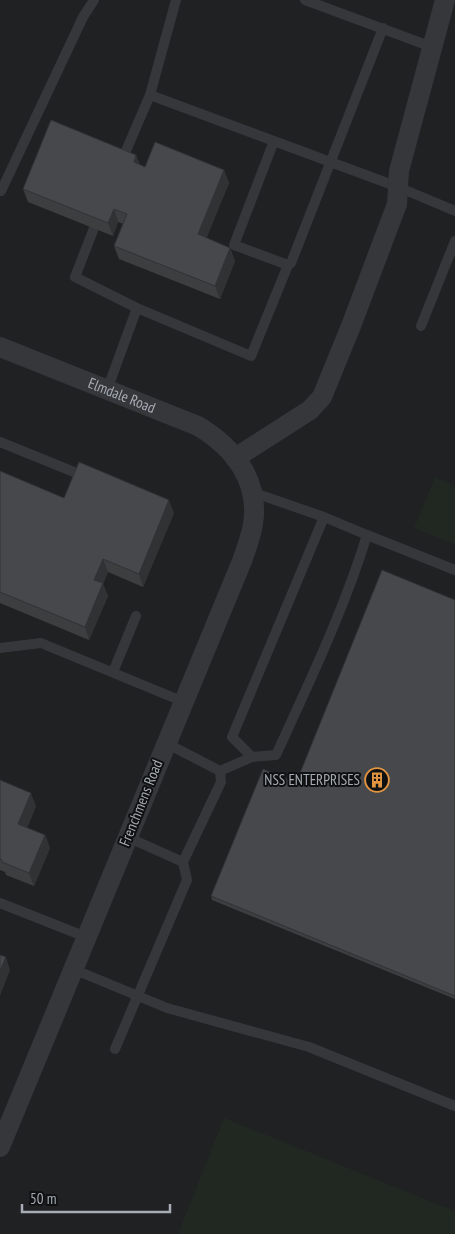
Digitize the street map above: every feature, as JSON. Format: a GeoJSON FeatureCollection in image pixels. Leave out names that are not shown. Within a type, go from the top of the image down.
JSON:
{"type":"FeatureCollection","features":[{"type":"Feature","properties":{"kind":"street"},"geometry":{"type":"LineString","coordinates":[[235,458],[310,410],[322,397],[397,204],[399,171],[445,0]]}},
{"type":"Feature","properties":{"kind":"street","name":"Elmdale Road"},"geometry":{"type":"LineString","coordinates":[[0,346],[198,426],[226,446],[235,458]]}},
{"type":"Feature","properties":{"kind":"street","name":"Frenchmens Road"},"geometry":{"type":"LineString","coordinates":[[0,1147],[242,561],[253,523],[254,505],[246,475],[235,458]]}},
{"type":"Feature","properties":{"kind":"lane"},"geometry":{"type":"LineString","coordinates":[[0,191],[83,17],[94,0]]}},
{"type":"Feature","properties":{"kind":"lane"},"geometry":{"type":"LineString","coordinates":[[122,160],[150,95],[176,0]]}},
{"type":"Feature","properties":{"kind":"lane"},"geometry":{"type":"LineString","coordinates":[[305,0],[432,47]]}},
{"type":"Feature","properties":{"kind":"lane"},"geometry":{"type":"LineString","coordinates":[[94,228],[75,276],[137,308],[251,356],[288,265],[291,263],[383,28]]}},
{"type":"Feature","properties":{"kind":"lane"},"geometry":{"type":"LineString","coordinates":[[150,95],[398,187],[455,211]]}},
{"type":"Feature","properties":{"kind":"lane"},"geometry":{"type":"LineString","coordinates":[[274,141],[234,246],[288,265]]}},
{"type":"Feature","properties":{"kind":"lane"},"geometry":{"type":"LineString","coordinates":[[421,326],[455,241]]}},
{"type":"Feature","properties":{"kind":"lane"},"geometry":{"type":"LineString","coordinates":[[106,390],[137,308]]}},
{"type":"Feature","properties":{"kind":"lane"},"geometry":{"type":"LineString","coordinates":[[0,442],[74,472]]}},
{"type":"Feature","properties":{"kind":"lane"},"geometry":{"type":"LineString","coordinates":[[252,492],[324,517],[455,570]]}},
{"type":"Feature","properties":{"kind":"lane"},"geometry":{"type":"LineString","coordinates":[[252,757],[232,737],[324,517]]}},
{"type":"Feature","properties":{"kind":"lane"},"geometry":{"type":"LineString","coordinates":[[220,771],[252,757],[276,754],[308,686],[358,567],[368,535]]}},
{"type":"Feature","properties":{"kind":"lane"},"geometry":{"type":"LineString","coordinates":[[113,672],[136,616]]}},
{"type":"Feature","properties":{"kind":"lane"},"geometry":{"type":"LineString","coordinates":[[0,648],[40,643],[184,702]]}},
{"type":"Feature","properties":{"kind":"lane"},"geometry":{"type":"LineString","coordinates":[[166,743],[220,771]]}},
{"type":"Feature","properties":{"kind":"lane"},"geometry":{"type":"LineString","coordinates":[[115,1049],[187,880],[183,862],[221,782],[220,771]]}},
{"type":"Feature","properties":{"kind":"lane"},"geometry":{"type":"LineString","coordinates":[[127,838],[183,862]]}},
{"type":"Feature","properties":{"kind":"lane"},"geometry":{"type":"LineString","coordinates":[[0,903],[86,938]]}},
{"type":"Feature","properties":{"kind":"lane"},"geometry":{"type":"LineString","coordinates":[[73,969],[167,1008],[309,1047],[455,1106]]}},
{"type":"Feature","properties":{"kind":"shaded area"},"geometry":{"type":"Polygon","coordinates":[[[0,0],[455,0],[455,1234],[0,1234],[0,0]]]}},
{"type":"Feature","properties":{"kind":"shaded area"},"geometry":{"type":"Polygon","coordinates":[[[435,477],[455,486],[455,544],[414,528],[435,477]]]}},
{"type":"Feature","properties":{"kind":"shaded area"},"geometry":{"type":"Polygon","coordinates":[[[224,1118],[455,1211],[455,1234],[178,1234],[224,1118]]]}},
{"type":"Feature","properties":{"kind":"building"},"geometry":{"type":"Polygon","coordinates":[[[51,120],[136,155],[134,162],[145,167],[155,142],[224,170],[198,234],[230,248],[215,286],[114,246],[127,214],[114,209],[108,223],[23,189],[51,120]]]}},
{"type":"Feature","properties":{"kind":"building"},"geometry":{"type":"Polygon","coordinates":[[[79,462],[169,500],[139,574],[103,559],[94,580],[103,583],[85,627],[0,592],[0,471],[64,498],[79,462]]]}},
{"type":"Feature","properties":{"kind":"building","name":"NSS ENTERPRISES"},"geometry":{"type":"Polygon","coordinates":[[[382,570],[455,600],[455,996],[211,896],[263,769],[296,783],[382,570]]]}},
{"type":"Feature","properties":{"kind":"building"},"geometry":{"type":"Polygon","coordinates":[[[0,780],[31,793],[18,824],[45,835],[29,873],[2,862],[0,859],[0,780]]]}},
{"type":"Feature","properties":{"kind":"building"},"geometry":{"type":"Polygon","coordinates":[[[0,955],[6,957],[0,971],[0,955]]]}},
{"type":"Feature","properties":{"kind":"place","name":"NSS ENTERPRISES"},"geometry":{"type":"Point","coordinates":[377,780]}}]}
